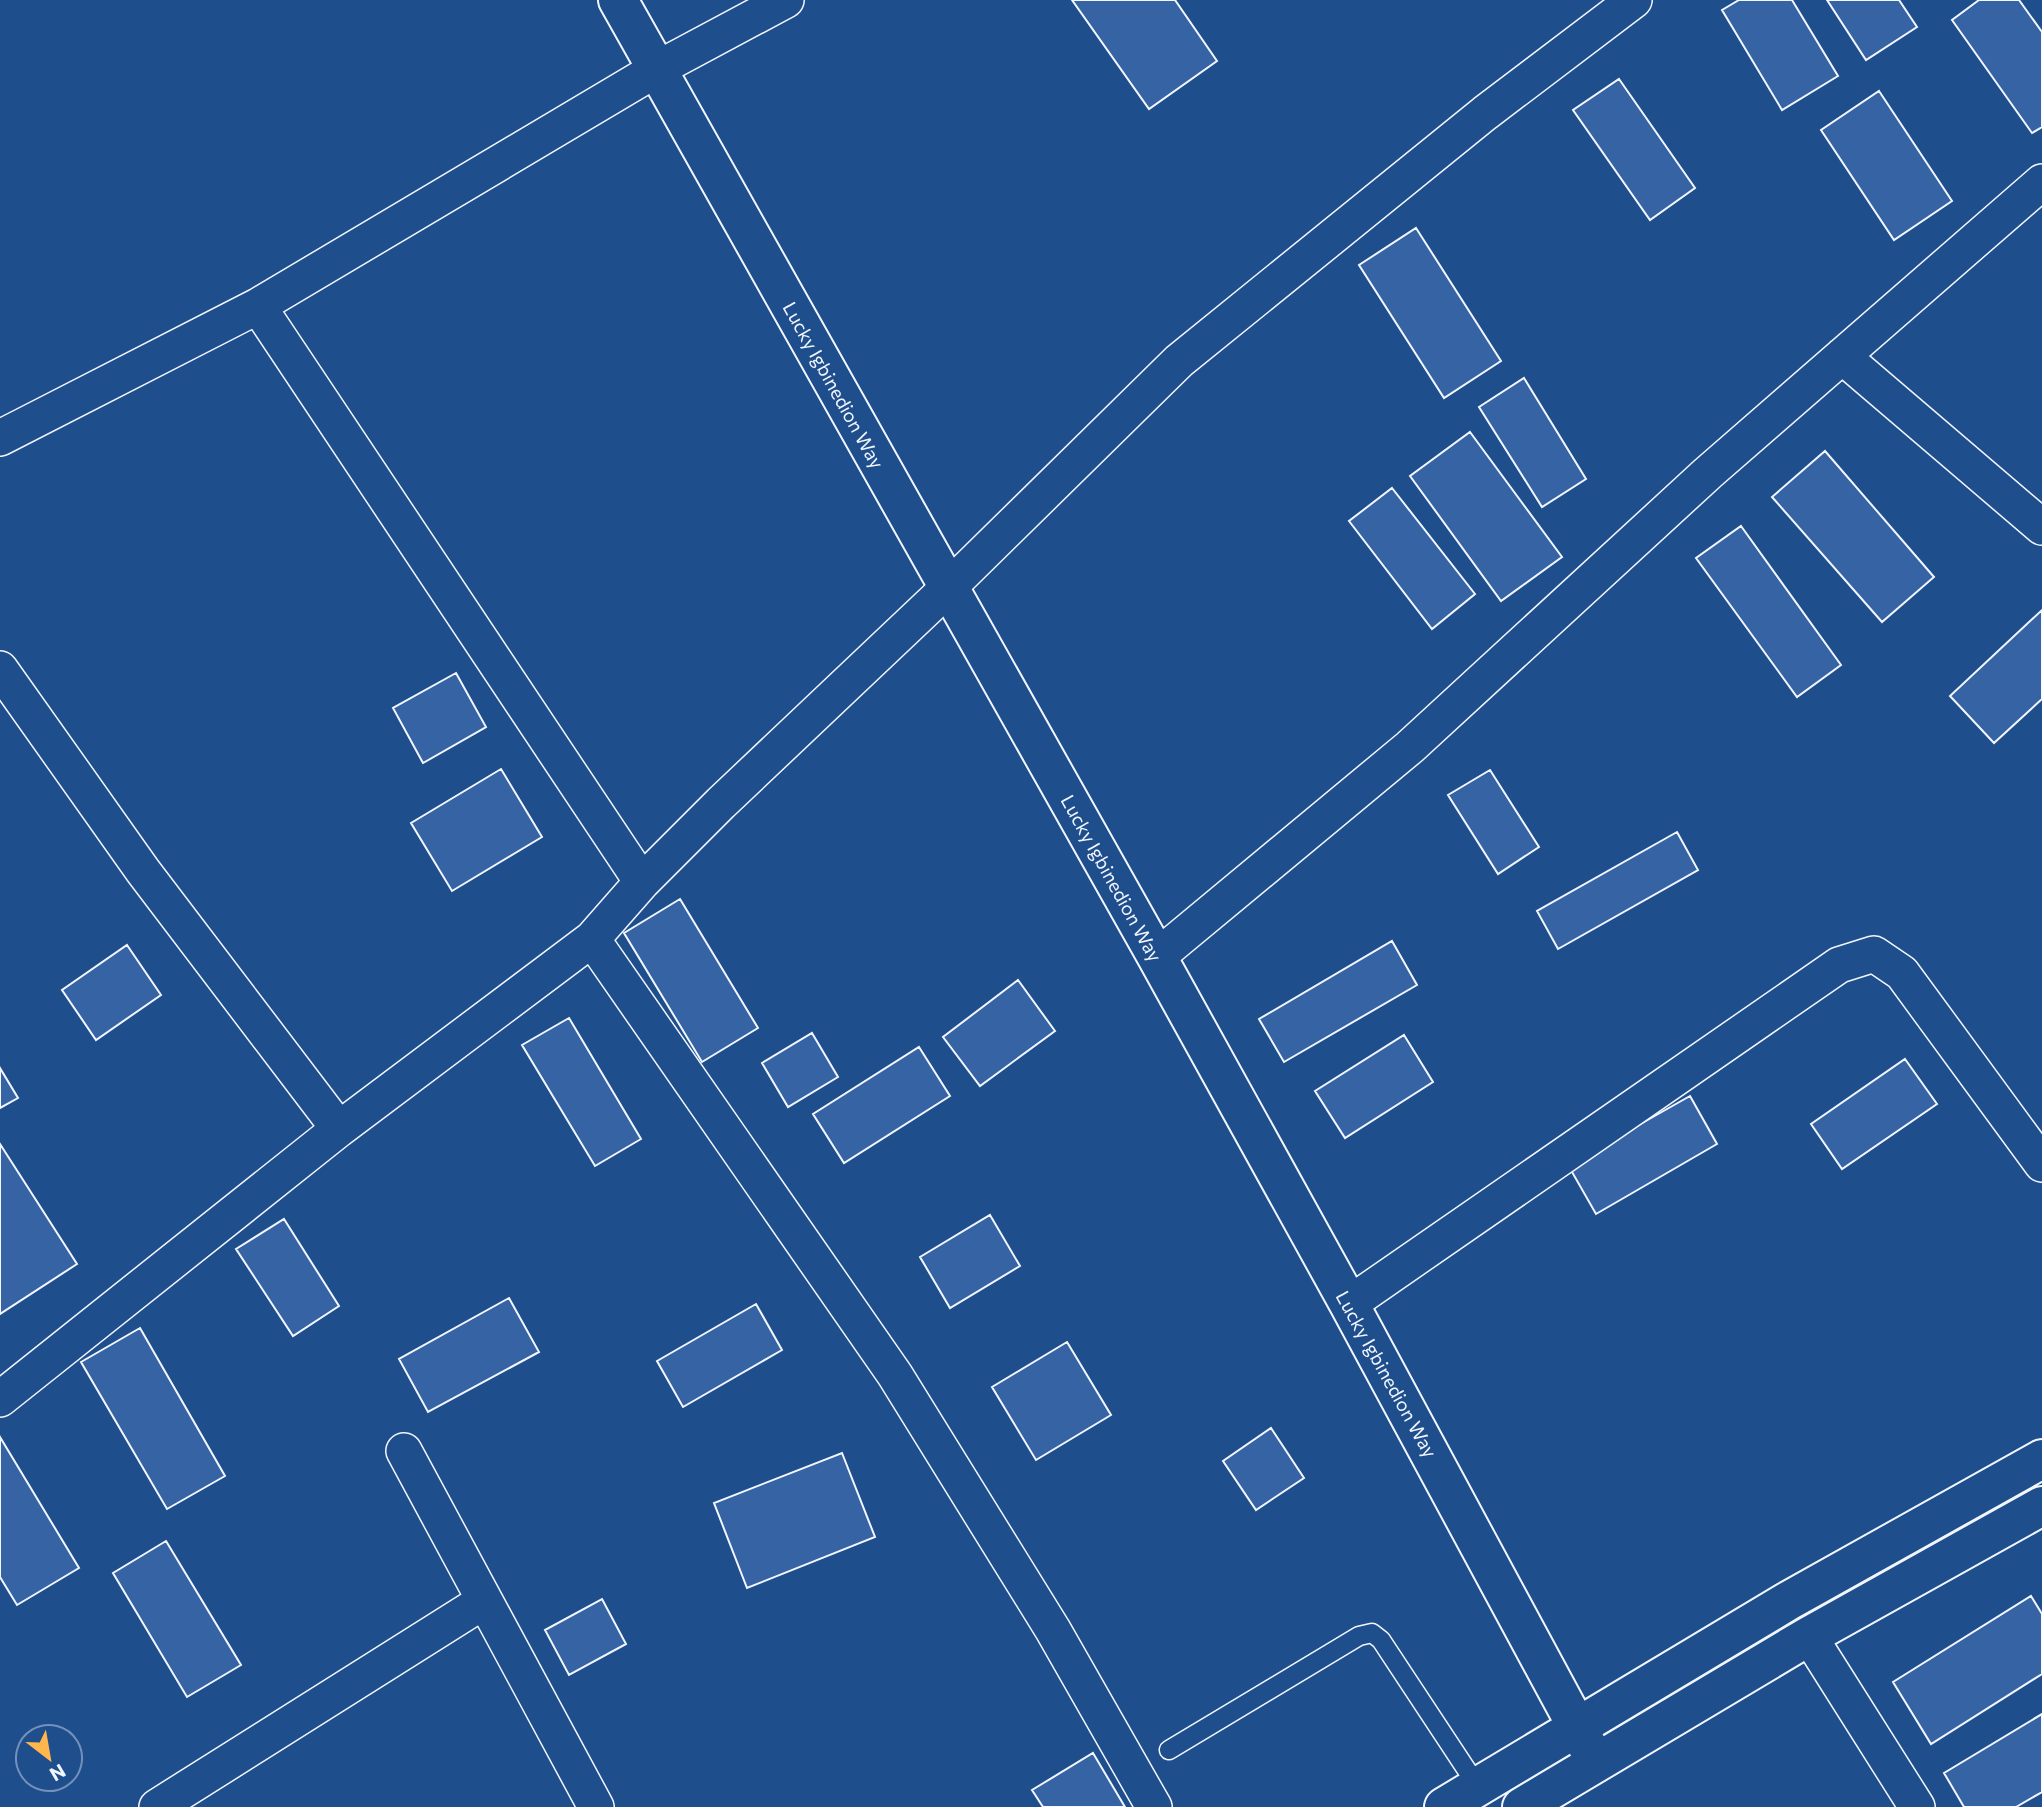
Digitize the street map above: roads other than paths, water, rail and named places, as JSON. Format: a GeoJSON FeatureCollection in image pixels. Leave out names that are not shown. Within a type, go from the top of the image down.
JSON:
{"type":"FeatureCollection","features":[{"type":"Feature","properties":{"kind":"street","name":"Lucky Igbinedion Way"},"geometry":{"type":"LineString","coordinates":[[618,0],[1157,957],[1349,1304],[1596,1762]]}},
{"type":"Feature","properties":{"kind":"street"},"geometry":{"type":"LineString","coordinates":[[0,438],[258,306],[657,69],[786,0]]}},
{"type":"Feature","properties":{"kind":"street"},"geometry":{"type":"LineString","coordinates":[[4,1388],[339,1129],[592,939],[642,882],[1179,361],[1485,113],[1633,0]]}},
{"type":"Feature","properties":{"kind":"street"},"geometry":{"type":"LineString","coordinates":[[1157,957],[1410,747],[1708,473],[2042,182]]}},
{"type":"Feature","properties":{"kind":"street"},"geometry":{"type":"LineString","coordinates":[[258,306],[642,882]]}},
{"type":"Feature","properties":{"kind":"street"},"geometry":{"type":"LineString","coordinates":[[1842,356],[2042,527]]}},
{"type":"Feature","properties":{"kind":"street"},"geometry":{"type":"LineString","coordinates":[[0,669],[143,871],[339,1129]]}},
{"type":"Feature","properties":{"kind":"street"},"geometry":{"type":"LineString","coordinates":[[592,939],[895,1375],[1053,1630],[1154,1807]]}},
{"type":"Feature","properties":{"kind":"street"},"geometry":{"type":"LineString","coordinates":[[1349,1304],[1839,965],[1874,954],[1902,973],[2042,1164]]}},
{"type":"Feature","properties":{"kind":"street"},"geometry":{"type":"LineString","coordinates":[[404,1451],[596,1807]]}},
{"type":"Feature","properties":{"kind":"street"},"geometry":{"type":"LineString","coordinates":[[1444,1807],[1788,1601],[2042,1459]]}},
{"type":"Feature","properties":{"kind":"street"},"geometry":{"type":"LineString","coordinates":[[1522,1807],[1809,1636],[2042,1506]]}},
{"type":"Feature","properties":{"kind":"street"},"geometry":{"type":"LineString","coordinates":[[156,1807],[484,1601]]}},
{"type":"Feature","properties":{"kind":"street"},"geometry":{"type":"LineString","coordinates":[[1809,1636],[1917,1807]]}},
{"type":"Feature","properties":{"kind":"lane"},"geometry":{"type":"LineString","coordinates":[[1169,1750],[1359,1636],[1372,1633],[1381,1640],[1478,1787]]}}]}
